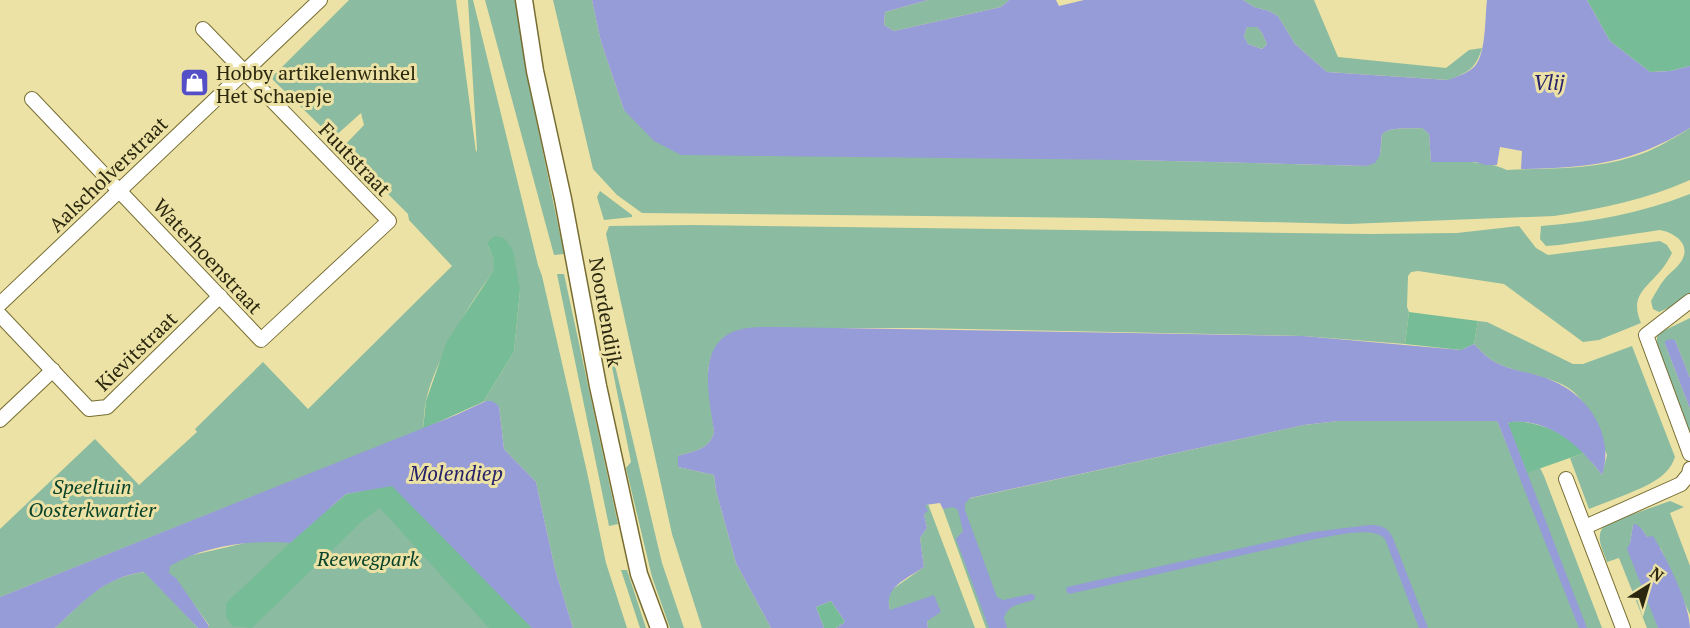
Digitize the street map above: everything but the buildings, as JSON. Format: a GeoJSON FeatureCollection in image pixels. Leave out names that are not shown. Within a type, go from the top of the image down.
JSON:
{"type":"FeatureCollection","features":[{"type":"Feature","properties":{"kind":"street","name":"Aalscholverstraat"},"geometry":{"type":"LineString","coordinates":[[0,304],[320,0]]}},
{"type":"Feature","properties":{"kind":"street","name":"Noordendijk"},"geometry":{"type":"LineString","coordinates":[[524,0],[535,71],[563,199],[598,387],[639,574],[659,628]]}},
{"type":"Feature","properties":{"kind":"street"},"geometry":{"type":"LineString","coordinates":[[203,29],[244,72]]}},
{"type":"Feature","properties":{"kind":"street","name":"Fuutstraat"},"geometry":{"type":"LineString","coordinates":[[244,72],[389,221]]}},
{"type":"Feature","properties":{"kind":"street","name":"Waterhoenstraat"},"geometry":{"type":"LineString","coordinates":[[32,99],[261,340],[389,221]]}},
{"type":"Feature","properties":{"kind":"street","name":"Kievitstraat"},"geometry":{"type":"LineString","coordinates":[[0,315],[89,410],[107,407],[220,296]]}},
{"type":"Feature","properties":{"kind":"street"},"geometry":{"type":"LineString","coordinates":[[1690,302],[1646,335],[1690,454]]}},
{"type":"Feature","properties":{"kind":"street"},"geometry":{"type":"LineString","coordinates":[[0,420],[53,370]]}},
{"type":"Feature","properties":{"kind":"street"},"geometry":{"type":"LineString","coordinates":[[1585,527],[1681,484],[1690,469]]}},
{"type":"Feature","properties":{"kind":"street"},"geometry":{"type":"LineString","coordinates":[[1566,479],[1623,628]]}},
{"type":"Feature","properties":{"kind":"green space","name":"Speeltuin Oosterkwartier"},"geometry":{"type":"Polygon","coordinates":[[[349,0],[456,0],[476,152],[468,0],[473,0],[542,276],[606,563],[627,628],[573,628],[555,569],[536,482],[504,449],[499,406],[483,402],[514,352],[520,290],[487,243],[495,270],[464,315],[436,369],[426,401],[423,429],[0,597],[0,529],[95,439],[139,485],[197,432],[195,429],[263,362],[308,409],[452,266],[409,220],[408,214],[342,148],[364,125],[361,113],[333,138],[271,78],[349,0]]]}},
{"type":"Feature","properties":{"kind":"green space"},"geometry":{"type":"Polygon","coordinates":[[[485,0],[516,0],[533,104],[564,254],[554,255],[485,0]]]}},
{"type":"Feature","properties":{"kind":"green space"},"geometry":{"type":"Polygon","coordinates":[[[553,0],[592,0],[601,42],[624,110],[1129,160],[1366,166],[1380,155],[1382,134],[1386,131],[1422,128],[1429,134],[1431,162],[1489,164],[1507,170],[1570,168],[1617,161],[1640,155],[1690,128],[1690,180],[1657,193],[1624,202],[1554,216],[1348,224],[1099,218],[642,213],[617,195],[593,169],[553,0]]]}},
{"type":"Feature","properties":{"kind":"green space"},"geometry":{"type":"Polygon","coordinates":[[[928,0],[1009,0],[1001,7],[894,31],[884,25],[885,12],[928,0]]]}},
{"type":"Feature","properties":{"kind":"green space"},"geometry":{"type":"Polygon","coordinates":[[[1243,0],[1314,0],[1338,57],[1446,68],[1469,50],[1482,48],[1477,61],[1470,69],[1449,80],[1327,72],[1295,44],[1278,16],[1243,0]]]}},
{"type":"Feature","properties":{"kind":"green space"},"geometry":{"type":"Polygon","coordinates":[[[1587,0],[1690,0],[1690,66],[1670,71],[1650,72],[1610,41],[1587,0]]]}},
{"type":"Feature","properties":{"kind":"green space"},"geometry":{"type":"Polygon","coordinates":[[[1247,27],[1257,27],[1262,33],[1267,44],[1262,49],[1248,44],[1244,36],[1247,27]]]}},
{"type":"Feature","properties":{"kind":"green space"},"geometry":{"type":"Polygon","coordinates":[[[600,191],[632,217],[604,220],[597,197],[600,191]]]}},
{"type":"Feature","properties":{"kind":"green space"},"geometry":{"type":"Polygon","coordinates":[[[1690,194],[1690,293],[1673,306],[1659,312],[1653,309],[1651,301],[1662,282],[1682,261],[1685,252],[1679,239],[1670,233],[1660,230],[1546,246],[1540,239],[1541,226],[1617,216],[1690,194]]]}},
{"type":"Feature","properties":{"kind":"green space"},"geometry":{"type":"Polygon","coordinates":[[[692,225],[1371,234],[1457,233],[1519,226],[1536,248],[1548,255],[1660,241],[1667,245],[1672,253],[1638,299],[1641,323],[1599,340],[1583,342],[1504,284],[1418,271],[1411,272],[1408,276],[1407,307],[1409,312],[1405,344],[1303,336],[916,328],[747,328],[711,356],[708,370],[714,432],[705,446],[678,456],[678,467],[714,475],[716,491],[736,563],[771,628],[702,628],[672,534],[606,234],[609,226],[692,225]]]}},
{"type":"Feature","properties":{"kind":"green space"},"geometry":{"type":"Polygon","coordinates":[[[494,236],[504,238],[513,250],[520,290],[514,352],[483,402],[423,429],[426,401],[447,341],[494,270],[493,258],[487,243],[494,236]]]}},
{"type":"Feature","properties":{"kind":"green space"},"geometry":{"type":"Polygon","coordinates":[[[557,274],[564,274],[618,524],[609,526],[557,274]]]}},
{"type":"Feature","properties":{"kind":"green space"},"geometry":{"type":"Polygon","coordinates":[[[594,277],[662,563],[684,628],[670,628],[652,577],[626,468],[631,462],[594,277]]]}},
{"type":"Feature","properties":{"kind":"green space"},"geometry":{"type":"Polygon","coordinates":[[[1409,312],[1478,321],[1474,344],[1461,350],[1405,344],[1409,312]]]}},
{"type":"Feature","properties":{"kind":"green space"},"geometry":{"type":"Polygon","coordinates":[[[1690,318],[1690,378],[1675,340],[1666,341],[1665,344],[1690,409],[1690,435],[1657,345],[1657,337],[1661,332],[1690,318]]]}},
{"type":"Feature","properties":{"kind":"green space"},"geometry":{"type":"Polygon","coordinates":[[[1478,321],[1487,322],[1573,364],[1583,364],[1632,346],[1675,457],[1668,469],[1650,483],[1589,509],[1570,458],[1584,453],[1602,475],[1607,455],[1586,407],[1574,392],[1565,386],[1543,377],[1509,368],[1489,358],[1474,344],[1478,321]]]}},
{"type":"Feature","properties":{"kind":"green space"},"geometry":{"type":"Polygon","coordinates":[[[1338,421],[1496,421],[1519,475],[1540,468],[1602,628],[986,628],[943,509],[971,498],[1304,425],[1338,421]]]}},
{"type":"Feature","properties":{"kind":"green space"},"geometry":{"type":"Polygon","coordinates":[[[1516,421],[1553,430],[1570,440],[1584,453],[1527,473],[1508,425],[1509,422],[1516,421]]]}},
{"type":"Feature","properties":{"kind":"green space","name":"Reewegpark"},"geometry":{"type":"Polygon","coordinates":[[[392,482],[536,628],[208,628],[209,625],[190,599],[158,563],[245,543],[392,482]]]}},
{"type":"Feature","properties":{"kind":"green space"},"geometry":{"type":"Polygon","coordinates":[[[392,485],[532,628],[489,628],[380,508],[362,521],[252,628],[232,626],[226,616],[226,603],[290,543],[346,494],[392,485]]]}},
{"type":"Feature","properties":{"kind":"green space"},"geometry":{"type":"Polygon","coordinates":[[[1670,501],[1684,507],[1670,513],[1690,566],[1690,615],[1661,549],[1647,537],[1642,529],[1633,525],[1630,543],[1658,628],[1647,628],[1619,558],[1607,562],[1600,536],[1603,527],[1608,523],[1670,501]]]}},
{"type":"Feature","properties":{"kind":"green space"},"geometry":{"type":"Polygon","coordinates":[[[928,504],[975,628],[928,628],[927,621],[890,610],[888,600],[890,591],[924,567],[920,538],[927,528],[924,514],[925,505],[928,504]]]}},
{"type":"Feature","properties":{"kind":"green space"},"geometry":{"type":"Polygon","coordinates":[[[621,570],[627,570],[646,628],[640,628],[621,570]]]}},
{"type":"Feature","properties":{"kind":"green space"},"geometry":{"type":"Polygon","coordinates":[[[145,572],[198,628],[55,628],[105,585],[117,579],[145,572]]]}},
{"type":"Feature","properties":{"kind":"green space"},"geometry":{"type":"Polygon","coordinates":[[[831,601],[845,622],[836,628],[824,628],[816,607],[831,601]]]}},
{"type":"Feature","properties":{"kind":"water","name":"Vlij"},"geometry":{"type":"Polygon","coordinates":[[[592,0],[928,0],[885,12],[884,25],[894,31],[1001,7],[1009,0],[1056,0],[1059,6],[1084,0],[1243,0],[1278,16],[1295,44],[1327,72],[1448,80],[1475,66],[1480,57],[1484,41],[1487,0],[1587,0],[1610,41],[1650,72],[1670,71],[1690,66],[1690,128],[1669,140],[1629,157],[1609,162],[1521,169],[1522,151],[1500,147],[1497,165],[1476,162],[1431,162],[1429,134],[1422,128],[1386,131],[1382,134],[1380,155],[1375,163],[1366,166],[1129,160],[681,155],[654,141],[624,110],[601,42],[592,0]],[[1247,27],[1244,36],[1248,44],[1262,49],[1267,44],[1257,27],[1247,27]]]}},
{"type":"Feature","properties":{"kind":"water"},"geometry":{"type":"Polygon","coordinates":[[[777,327],[1303,336],[1461,350],[1474,344],[1495,362],[1546,378],[1566,388],[1588,407],[1602,432],[1605,460],[1602,475],[1581,451],[1556,432],[1532,423],[1518,421],[1508,423],[1587,628],[1579,628],[1496,421],[1338,421],[1304,425],[970,498],[965,504],[965,510],[997,597],[1003,600],[1035,595],[1034,600],[1016,605],[1006,613],[1004,618],[1007,628],[989,628],[956,539],[963,531],[958,510],[953,507],[943,509],[940,503],[925,505],[928,511],[924,514],[927,528],[920,538],[924,567],[893,589],[889,602],[890,610],[934,595],[941,612],[927,621],[928,628],[836,628],[845,622],[831,601],[816,607],[824,628],[771,628],[736,563],[716,491],[714,475],[678,467],[678,456],[705,446],[712,438],[714,432],[708,375],[714,349],[722,338],[740,329],[777,327]]]}},
{"type":"Feature","properties":{"kind":"water"},"geometry":{"type":"Polygon","coordinates":[[[1675,340],[1690,378],[1690,409],[1665,344],[1665,341],[1675,340]]]}},
{"type":"Feature","properties":{"kind":"water","name":"Molendiep"},"geometry":{"type":"Polygon","coordinates":[[[486,401],[492,401],[499,406],[504,449],[536,482],[555,569],[573,628],[532,628],[392,486],[346,494],[290,543],[260,542],[228,546],[197,553],[170,566],[169,573],[176,578],[209,626],[208,628],[198,628],[144,572],[117,579],[105,585],[55,628],[0,628],[0,597],[486,401]]]}},
{"type":"Feature","properties":{"kind":"water"},"geometry":{"type":"Polygon","coordinates":[[[1636,524],[1647,537],[1653,536],[1664,556],[1682,594],[1690,628],[1658,628],[1627,549],[1633,525],[1636,524]]]}},
{"type":"Feature","properties":{"kind":"water"},"geometry":{"type":"Polygon","coordinates":[[[1369,525],[1384,527],[1389,531],[1428,628],[1419,628],[1385,539],[1379,535],[1362,532],[1315,539],[1069,594],[1066,591],[1067,587],[1313,532],[1369,525]]]}},
{"type":"Feature","properties":{"kind":"place","name":"Hobby artikelenwinkel Het Schaepje"},"geometry":{"type":"Point","coordinates":[195,83]}}]}
